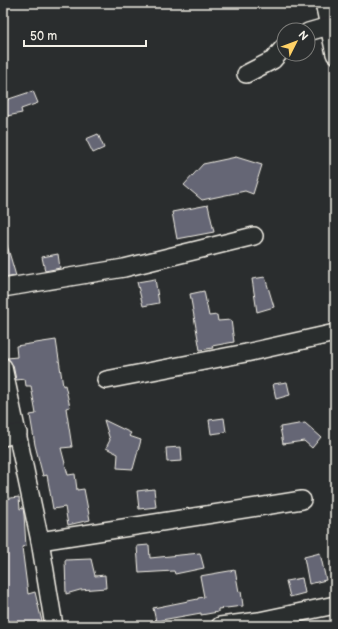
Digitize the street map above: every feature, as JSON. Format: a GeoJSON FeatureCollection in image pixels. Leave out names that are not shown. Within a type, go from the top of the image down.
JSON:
{"type":"FeatureCollection","features":[{"type":"Feature","properties":{"kind":"street"},"geometry":{"type":"LineString","coordinates":[[324,3],[335,54]]}},
{"type":"Feature","properties":{"kind":"street"},"geometry":{"type":"LineString","coordinates":[[316,30],[329,26]]}},
{"type":"Feature","properties":{"kind":"street"},"geometry":{"type":"LineString","coordinates":[[246,74],[273,60],[276,56]]}},
{"type":"Feature","properties":{"kind":"street"},"geometry":{"type":"LineString","coordinates":[[3,288],[124,268],[254,236]]}},
{"type":"Feature","properties":{"kind":"street"},"geometry":{"type":"LineString","coordinates":[[106,380],[246,354],[335,333]]}},
{"type":"Feature","properties":{"kind":"street"},"geometry":{"type":"LineString","coordinates":[[3,367],[10,435],[40,540],[54,626]]}},
{"type":"Feature","properties":{"kind":"street"},"geometry":{"type":"LineString","coordinates":[[40,540],[302,500]]}},
{"type":"Feature","properties":{"kind":"street"},"geometry":{"type":"LineString","coordinates":[[220,626],[259,621],[335,605]]}},
{"type":"Feature","properties":{"kind":"building"},"geometry":{"type":"Polygon","coordinates":[[[33,91],[38,103],[21,109],[22,113],[7,116],[6,112],[3,112],[3,101],[33,91]]]}},
{"type":"Feature","properties":{"kind":"building"},"geometry":{"type":"Polygon","coordinates":[[[98,134],[104,148],[93,153],[86,139],[98,134]]]}},
{"type":"Feature","properties":{"kind":"building"},"geometry":{"type":"Polygon","coordinates":[[[236,157],[262,165],[253,194],[245,191],[202,200],[184,185],[203,164],[236,157]]]}},
{"type":"Feature","properties":{"kind":"building"},"geometry":{"type":"Polygon","coordinates":[[[208,205],[214,232],[177,239],[172,212],[208,205]]]}},
{"type":"Feature","properties":{"kind":"building"},"geometry":{"type":"Polygon","coordinates":[[[6,242],[16,276],[3,278],[3,243],[6,242]]]}},
{"type":"Feature","properties":{"kind":"building"},"geometry":{"type":"Polygon","coordinates":[[[58,254],[60,268],[45,271],[42,257],[58,254]]]}},
{"type":"Feature","properties":{"kind":"building"},"geometry":{"type":"Polygon","coordinates":[[[265,277],[274,307],[257,312],[252,279],[265,277]]]}},
{"type":"Feature","properties":{"kind":"building"},"geometry":{"type":"Polygon","coordinates":[[[155,279],[159,303],[143,306],[137,282],[155,279]]]}},
{"type":"Feature","properties":{"kind":"building"},"geometry":{"type":"Polygon","coordinates":[[[204,291],[209,316],[217,315],[218,321],[231,320],[234,342],[200,350],[190,294],[204,291]]]}},
{"type":"Feature","properties":{"kind":"building"},"geometry":{"type":"Polygon","coordinates":[[[56,340],[63,386],[65,385],[70,407],[66,408],[72,447],[61,448],[68,475],[75,474],[77,490],[84,489],[90,520],[68,525],[65,507],[53,509],[47,475],[43,476],[35,445],[30,415],[36,414],[31,386],[26,386],[25,379],[16,380],[13,365],[7,358],[17,357],[16,346],[56,340]]]}},
{"type":"Feature","properties":{"kind":"building"},"geometry":{"type":"Polygon","coordinates":[[[287,382],[290,395],[276,399],[273,384],[287,382]]]}},
{"type":"Feature","properties":{"kind":"building"},"geometry":{"type":"Polygon","coordinates":[[[224,418],[226,432],[211,434],[209,420],[224,418]]]}},
{"type":"Feature","properties":{"kind":"building"},"geometry":{"type":"Polygon","coordinates":[[[104,420],[131,433],[129,436],[141,440],[133,469],[117,468],[118,454],[106,448],[110,440],[104,420]]]}},
{"type":"Feature","properties":{"kind":"building"},"geometry":{"type":"Polygon","coordinates":[[[305,423],[321,437],[312,448],[304,441],[283,444],[280,427],[305,423]]]}},
{"type":"Feature","properties":{"kind":"building"},"geometry":{"type":"Polygon","coordinates":[[[181,447],[182,461],[167,462],[166,448],[181,447]]]}},
{"type":"Feature","properties":{"kind":"building"},"geometry":{"type":"Polygon","coordinates":[[[154,489],[156,507],[139,509],[137,491],[154,489]]]}},
{"type":"Feature","properties":{"kind":"building"},"geometry":{"type":"Polygon","coordinates":[[[19,497],[20,509],[23,508],[24,515],[26,546],[22,547],[28,594],[35,592],[43,626],[5,626],[3,614],[3,499],[19,497]]]}},
{"type":"Feature","properties":{"kind":"building"},"geometry":{"type":"Polygon","coordinates":[[[149,545],[150,558],[200,553],[204,568],[175,574],[174,571],[139,573],[137,546],[149,545]]]}},
{"type":"Feature","properties":{"kind":"building"},"geometry":{"type":"Polygon","coordinates":[[[320,553],[326,580],[309,584],[304,557],[320,553]]]}},
{"type":"Feature","properties":{"kind":"building"},"geometry":{"type":"Polygon","coordinates":[[[91,559],[95,576],[105,575],[106,588],[80,590],[66,594],[65,560],[91,559]]]}},
{"type":"Feature","properties":{"kind":"building"},"geometry":{"type":"Polygon","coordinates":[[[235,570],[239,592],[241,591],[243,606],[218,609],[218,612],[201,615],[201,613],[156,621],[153,608],[204,597],[200,576],[235,570]]]}},
{"type":"Feature","properties":{"kind":"building"},"geometry":{"type":"Polygon","coordinates":[[[302,578],[305,593],[290,597],[286,581],[302,578]]]}}]}
